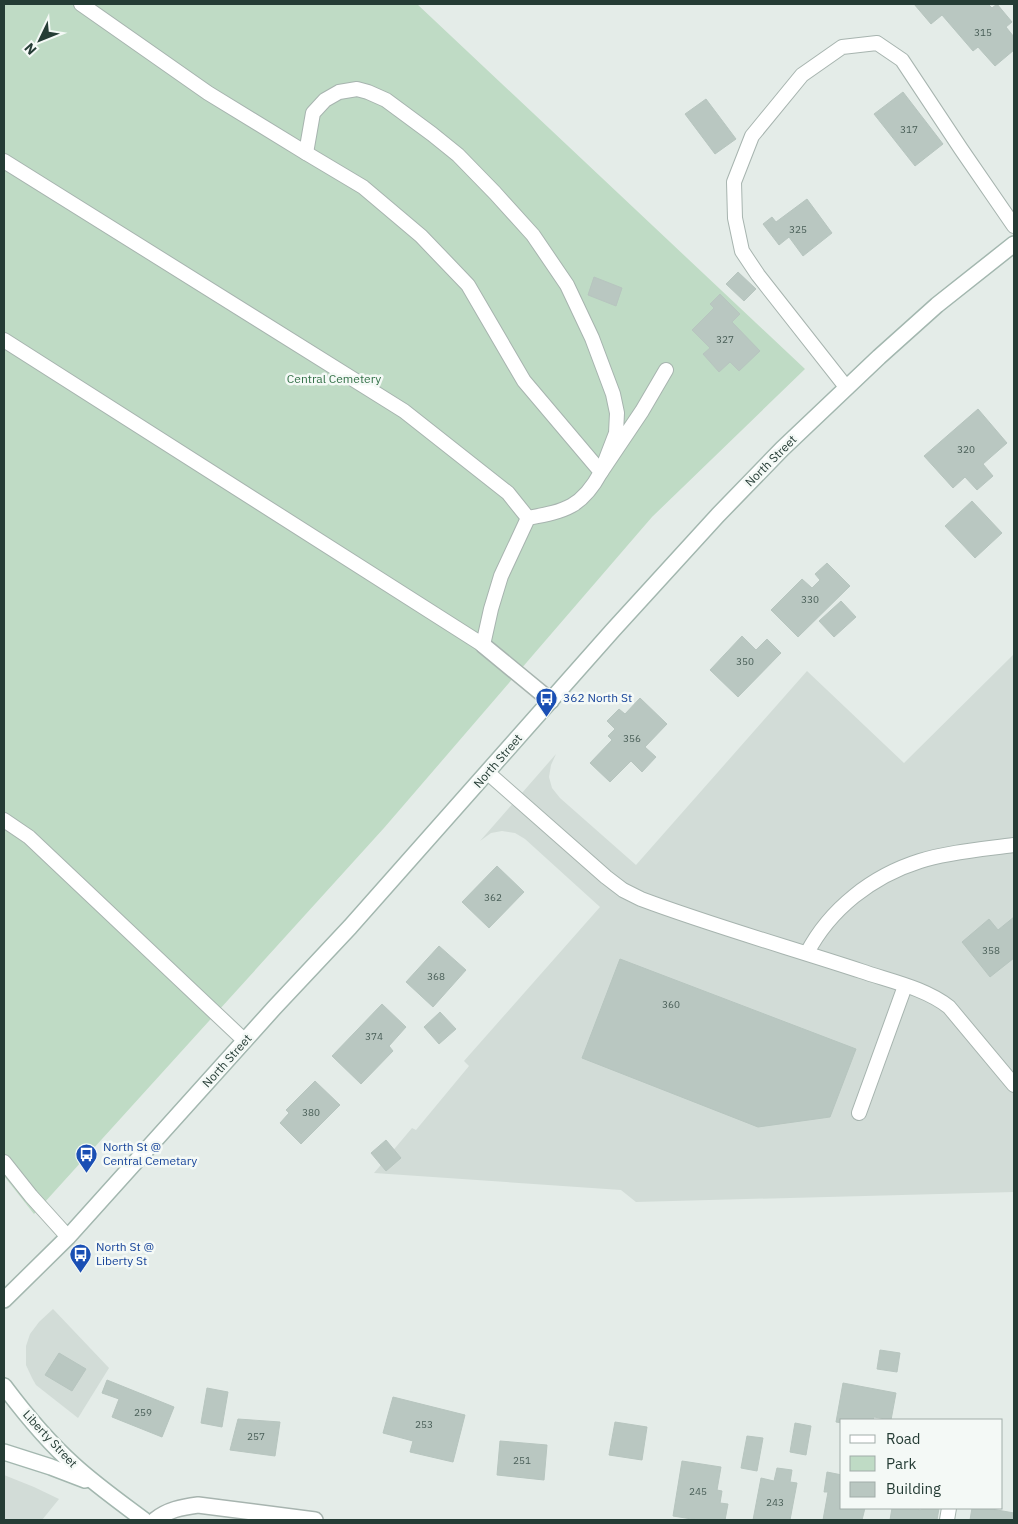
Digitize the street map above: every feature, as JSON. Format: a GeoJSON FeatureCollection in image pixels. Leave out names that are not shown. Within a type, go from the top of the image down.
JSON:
{"type":"FeatureCollection","features":[{"type":"Feature","properties":{"kind":"main road","name":"North Street"},"geometry":{"type":"LineString","coordinates":[[4,1300],[68,1237],[357,920],[712,521],[846,387],[937,305],[1014,244]]}},
{"type":"Feature","properties":{"kind":"main road"},"geometry":{"type":"LineString","coordinates":[[483,644],[551,701]]}},
{"type":"Feature","properties":{"kind":"main road","name":"Liberty Street"},"geometry":{"type":"LineString","coordinates":[[4,1386],[52,1444],[101,1488],[144,1520]]}},
{"type":"Feature","properties":{"kind":"main road","name":"Liberty Street"},"geometry":{"type":"LineString","coordinates":[[4,1452],[52,1467],[101,1488]]}},
{"type":"Feature","properties":{"kind":"main road"},"geometry":{"type":"LineString","coordinates":[[155,1520],[169,1511],[182,1507],[198,1506],[315,1520]]}},
{"type":"Feature","properties":{"kind":"lane"},"geometry":{"type":"LineString","coordinates":[[81,4],[208,93],[363,187],[421,236],[468,285],[524,381],[601,472]]}},
{"type":"Feature","properties":{"kind":"lane"},"geometry":{"type":"LineString","coordinates":[[846,387],[758,275],[742,251],[735,218],[734,182],[752,136],[802,75],[842,47],[877,43],[902,60],[1014,226]]}},
{"type":"Feature","properties":{"kind":"lane"},"geometry":{"type":"LineString","coordinates":[[306,153],[313,113],[325,100],[339,92],[357,89],[386,100],[432,134],[458,156],[495,193],[533,235],[567,285],[592,338],[613,394],[617,413],[616,432],[601,472]]}},
{"type":"Feature","properties":{"kind":"lane"},"geometry":{"type":"LineString","coordinates":[[4,161],[404,411],[508,493],[528,518]]}},
{"type":"Feature","properties":{"kind":"lane"},"geometry":{"type":"LineString","coordinates":[[4,340],[483,644],[501,576],[528,518]]}},
{"type":"Feature","properties":{"kind":"lane"},"geometry":{"type":"LineString","coordinates":[[528,518],[566,510],[593,487],[666,370]]}},
{"type":"Feature","properties":{"kind":"lane"},"geometry":{"type":"LineString","coordinates":[[488,772],[623,890],[658,905],[807,953],[939,999],[949,1008],[1014,1085]]}},
{"type":"Feature","properties":{"kind":"lane"},"geometry":{"type":"LineString","coordinates":[[4,820],[29,837],[245,1041]]}},
{"type":"Feature","properties":{"kind":"lane"},"geometry":{"type":"LineString","coordinates":[[807,953],[816,935],[830,918],[866,887],[890,874],[920,860],[1014,845]]}},
{"type":"Feature","properties":{"kind":"lane"},"geometry":{"type":"LineString","coordinates":[[859,1113],[905,986]]}},
{"type":"Feature","properties":{"kind":"lane"},"geometry":{"type":"LineString","coordinates":[[4,1162],[68,1237]]}},
{"type":"Feature","properties":{"kind":"shaded area"},"geometry":{"type":"Polygon","coordinates":[[[1014,654],[1014,1192],[636,1202],[621,1190],[374,1173],[412,1128],[416,1130],[469,1066],[464,1061],[600,907],[525,839],[515,833],[502,831],[491,833],[480,841],[556,754],[551,765],[549,777],[552,788],[560,798],[636,865],[807,671],[904,763],[1014,654]]]}},
{"type":"Feature","properties":{"kind":"shaded area"},"geometry":{"type":"Polygon","coordinates":[[[53,1309],[109,1368],[78,1418],[36,1385],[26,1365],[26,1346],[30,1334],[39,1322],[53,1309]]]}},
{"type":"Feature","properties":{"kind":"shaded area"},"geometry":{"type":"Polygon","coordinates":[[[4,1475],[59,1499],[42,1520],[4,1520],[4,1475]]]}},
{"type":"Feature","properties":{"kind":"green space","name":"Central Cemetery"},"geometry":{"type":"Polygon","coordinates":[[[4,4],[417,4],[805,369],[652,517],[384,828],[34,1214],[4,1176],[4,4]]]}},
{"type":"Feature","properties":{"kind":"building"},"geometry":{"type":"Polygon","coordinates":[[[914,4],[988,4],[992,8],[997,4],[1012,22],[1006,27],[1014,37],[1014,50],[995,66],[978,47],[973,51],[942,15],[931,24],[914,4]]]}},
{"type":"Feature","properties":{"kind":"building"},"geometry":{"type":"Polygon","coordinates":[[[903,92],[943,144],[915,166],[874,114],[903,92]]]}},
{"type":"Feature","properties":{"kind":"building"},"geometry":{"type":"Polygon","coordinates":[[[706,99],[736,139],[715,154],[685,114],[706,99]]]}},
{"type":"Feature","properties":{"kind":"building"},"geometry":{"type":"Polygon","coordinates":[[[807,199],[832,233],[803,256],[789,237],[779,245],[763,224],[772,217],[776,222],[807,199]]]}},
{"type":"Feature","properties":{"kind":"building"},"geometry":{"type":"Polygon","coordinates":[[[738,272],[756,289],[744,301],[726,284],[738,272]]]}},
{"type":"Feature","properties":{"kind":"building"},"geometry":{"type":"Polygon","coordinates":[[[594,277],[622,288],[616,306],[588,295],[594,277]]]}},
{"type":"Feature","properties":{"kind":"building"},"geometry":{"type":"Polygon","coordinates":[[[720,294],[740,314],[732,322],[760,351],[739,371],[730,362],[719,372],[703,354],[710,348],[692,330],[714,308],[710,304],[720,294]]]}},
{"type":"Feature","properties":{"kind":"building"},"geometry":{"type":"Polygon","coordinates":[[[978,409],[1007,443],[983,464],[993,476],[977,490],[965,477],[953,488],[924,456],[978,409]]]}},
{"type":"Feature","properties":{"kind":"building"},"geometry":{"type":"Polygon","coordinates":[[[972,501],[1002,533],[975,558],[945,526],[972,501]]]}},
{"type":"Feature","properties":{"kind":"building"},"geometry":{"type":"Polygon","coordinates":[[[827,563],[850,586],[798,637],[771,610],[802,579],[812,588],[820,580],[815,574],[827,563]]]}},
{"type":"Feature","properties":{"kind":"building"},"geometry":{"type":"Polygon","coordinates":[[[841,601],[856,617],[834,637],[819,621],[841,601]]]}},
{"type":"Feature","properties":{"kind":"building"},"geometry":{"type":"Polygon","coordinates":[[[742,636],[756,650],[767,639],[781,653],[738,697],[710,670],[742,636]]]}},
{"type":"Feature","properties":{"kind":"building"},"geometry":{"type":"Polygon","coordinates":[[[640,698],[667,724],[645,747],[656,757],[642,772],[631,761],[610,782],[590,763],[612,740],[608,736],[615,729],[607,721],[619,709],[625,714],[640,698]]]}},
{"type":"Feature","properties":{"kind":"building"},"geometry":{"type":"Polygon","coordinates":[[[497,866],[524,892],[489,928],[462,902],[497,866]]]}},
{"type":"Feature","properties":{"kind":"building"},"geometry":{"type":"Polygon","coordinates":[[[1014,917],[1014,958],[990,977],[962,942],[989,919],[998,930],[1014,917]]]}},
{"type":"Feature","properties":{"kind":"building"},"geometry":{"type":"Polygon","coordinates":[[[439,946],[466,970],[433,1007],[406,982],[439,946]]]}},
{"type":"Feature","properties":{"kind":"building"},"geometry":{"type":"Polygon","coordinates":[[[620,959],[856,1049],[830,1117],[758,1127],[582,1058],[620,959]]]}},
{"type":"Feature","properties":{"kind":"building"},"geometry":{"type":"Polygon","coordinates":[[[382,1004],[406,1027],[389,1046],[393,1051],[361,1084],[332,1056],[382,1004]]]}},
{"type":"Feature","properties":{"kind":"building"},"geometry":{"type":"Polygon","coordinates":[[[440,1012],[456,1029],[439,1044],[424,1027],[440,1012]]]}},
{"type":"Feature","properties":{"kind":"building"},"geometry":{"type":"Polygon","coordinates":[[[315,1081],[340,1105],[301,1144],[280,1123],[289,1113],[286,1110],[315,1081]]]}},
{"type":"Feature","properties":{"kind":"building"},"geometry":{"type":"Polygon","coordinates":[[[386,1140],[401,1158],[386,1171],[371,1153],[386,1140]]]}},
{"type":"Feature","properties":{"kind":"building"},"geometry":{"type":"Polygon","coordinates":[[[880,1350],[900,1353],[897,1372],[877,1369],[880,1350]]]}},
{"type":"Feature","properties":{"kind":"building"},"geometry":{"type":"Polygon","coordinates":[[[59,1353],[86,1369],[72,1391],[45,1375],[59,1353]]]}},
{"type":"Feature","properties":{"kind":"building"},"geometry":{"type":"Polygon","coordinates":[[[107,1380],[174,1407],[162,1437],[112,1417],[119,1399],[102,1393],[107,1380]]]}},
{"type":"Feature","properties":{"kind":"building"},"geometry":{"type":"Polygon","coordinates":[[[843,1383],[896,1393],[891,1419],[874,1417],[873,1419],[840,1419],[840,1423],[836,1422],[843,1383]]]}},
{"type":"Feature","properties":{"kind":"building"},"geometry":{"type":"Polygon","coordinates":[[[207,1388],[228,1392],[222,1427],[201,1423],[207,1388]]]}},
{"type":"Feature","properties":{"kind":"building"},"geometry":{"type":"Polygon","coordinates":[[[393,1397],[465,1415],[453,1462],[410,1452],[413,1441],[383,1433],[393,1397]]]}},
{"type":"Feature","properties":{"kind":"building"},"geometry":{"type":"Polygon","coordinates":[[[238,1419],[280,1422],[275,1456],[230,1450],[238,1419]]]}},
{"type":"Feature","properties":{"kind":"building"},"geometry":{"type":"Polygon","coordinates":[[[615,1422],[647,1427],[642,1460],[609,1455],[615,1422]]]}},
{"type":"Feature","properties":{"kind":"building"},"geometry":{"type":"Polygon","coordinates":[[[795,1423],[811,1426],[806,1455],[790,1452],[795,1423]]]}},
{"type":"Feature","properties":{"kind":"building"},"geometry":{"type":"Polygon","coordinates":[[[747,1436],[763,1438],[757,1471],[741,1468],[747,1436]]]}},
{"type":"Feature","properties":{"kind":"building"},"geometry":{"type":"Polygon","coordinates":[[[500,1441],[547,1445],[544,1480],[497,1475],[500,1441]]]}},
{"type":"Feature","properties":{"kind":"building"},"geometry":{"type":"Polygon","coordinates":[[[682,1461],[721,1467],[717,1490],[722,1491],[720,1503],[728,1504],[725,1520],[698,1520],[673,1516],[682,1461]]]}},
{"type":"Feature","properties":{"kind":"building"},"geometry":{"type":"Polygon","coordinates":[[[777,1468],[792,1470],[790,1482],[797,1483],[790,1520],[753,1520],[761,1478],[774,1481],[777,1468]]]}},
{"type":"Feature","properties":{"kind":"building"},"geometry":{"type":"Polygon","coordinates":[[[827,1472],[840,1475],[840,1509],[865,1509],[862,1520],[823,1520],[828,1492],[824,1492],[827,1472]]]}},
{"type":"Feature","properties":{"kind":"building"},"geometry":{"type":"Polygon","coordinates":[[[892,1509],[939,1509],[937,1520],[890,1520],[892,1509]]]}},
{"type":"Feature","properties":{"kind":"building"},"geometry":{"type":"Polygon","coordinates":[[[972,1509],[992,1509],[1014,1513],[1014,1520],[970,1520],[972,1509]]]}},
{"type":"Feature","properties":{"kind":"place","name":"362 North St"},"geometry":{"type":"Point","coordinates":[547,717]}},
{"type":"Feature","properties":{"kind":"place","name":"North St @ Central Cemetary"},"geometry":{"type":"Point","coordinates":[87,1173]}},
{"type":"Feature","properties":{"kind":"place","name":"North St @ Liberty St"},"geometry":{"type":"Point","coordinates":[80,1273]}}]}
